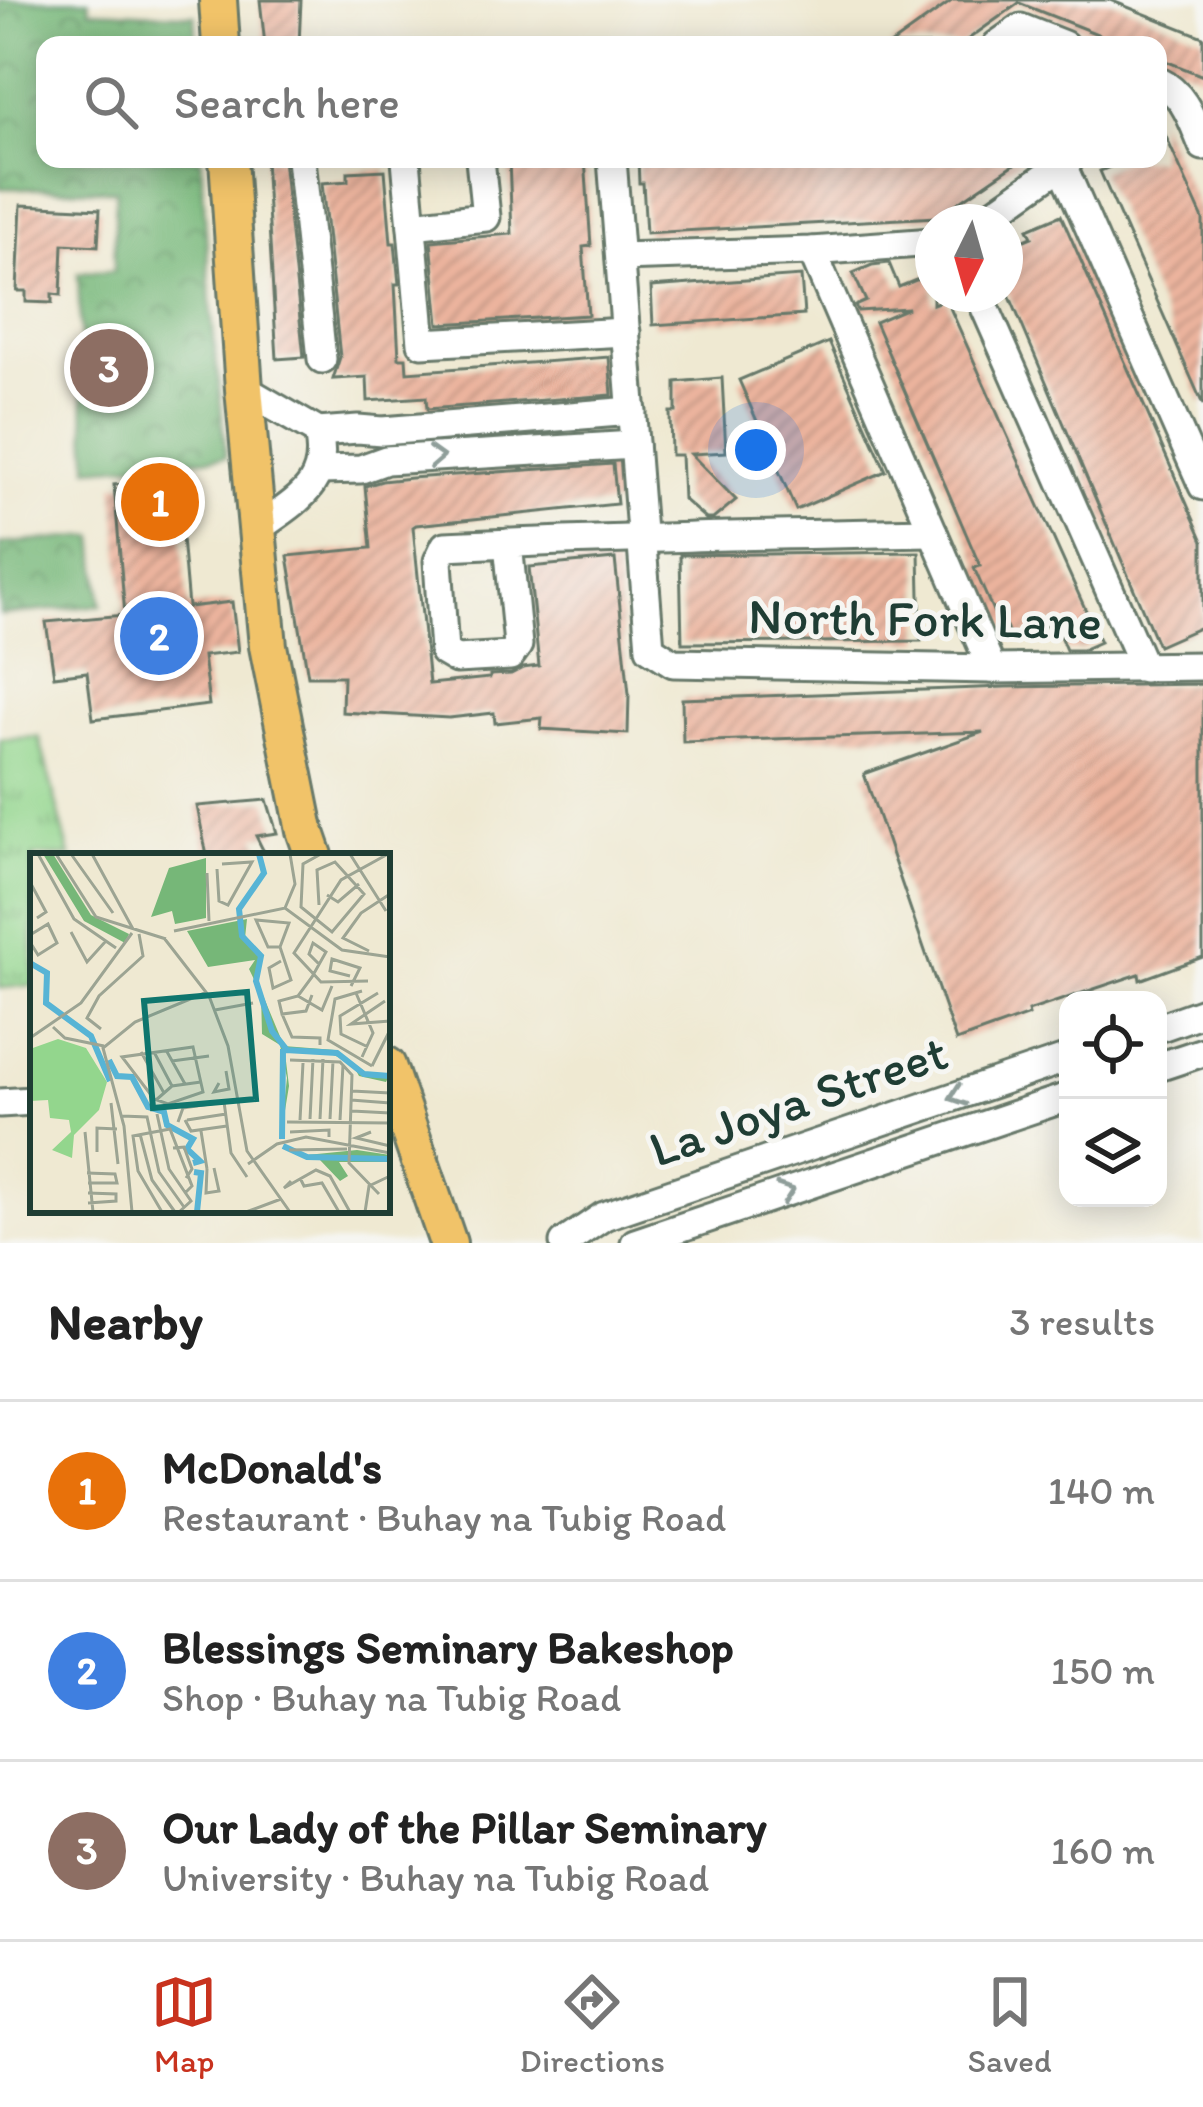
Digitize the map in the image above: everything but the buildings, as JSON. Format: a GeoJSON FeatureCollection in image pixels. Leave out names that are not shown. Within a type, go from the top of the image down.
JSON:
{"type":"FeatureCollection","features":[{"type":"Feature","properties":{"kind":"main road"},"geometry":{"type":"LineString","coordinates":[[218,0],[220,36]]}},
{"type":"Feature","properties":{"kind":"main road"},"geometry":{"type":"LineString","coordinates":[[229,168],[268,646],[313,853]]}},
{"type":"Feature","properties":{"kind":"main road"},"geometry":{"type":"LineString","coordinates":[[390,1079],[448,1243]]}},
{"type":"Feature","properties":{"kind":"street"},"geometry":{"type":"LineString","coordinates":[[1010,36],[1021,28],[1041,36]]}},
{"type":"Feature","properties":{"kind":"street"},"geometry":{"type":"LineString","coordinates":[[1167,90],[1184,101],[1203,146]]}},
{"type":"Feature","properties":{"kind":"street"},"geometry":{"type":"LineString","coordinates":[[303,168],[322,359]]}},
{"type":"Feature","properties":{"kind":"street"},"geometry":{"type":"LineString","coordinates":[[407,168],[422,344],[626,332]]}},
{"type":"Feature","properties":{"kind":"street"},"geometry":{"type":"LineString","coordinates":[[412,225],[486,217],[481,168]]}},
{"type":"Feature","properties":{"kind":"street"},"geometry":{"type":"LineString","coordinates":[[613,168],[641,538]]}},
{"type":"Feature","properties":{"kind":"street"},"geometry":{"type":"LineString","coordinates":[[1006,204],[1058,168]]}},
{"type":"Feature","properties":{"kind":"street"},"geometry":{"type":"LineString","coordinates":[[1069,168],[1203,486]]}},
{"type":"Feature","properties":{"kind":"street"},"geometry":{"type":"LineString","coordinates":[[620,257],[915,243]]}},
{"type":"Feature","properties":{"kind":"street"},"geometry":{"type":"LineString","coordinates":[[812,251],[992,669]]}},
{"type":"Feature","properties":{"kind":"street"},"geometry":{"type":"LineString","coordinates":[[987,312],[1144,668]]}},
{"type":"Feature","properties":{"kind":"street"},"geometry":{"type":"LineString","coordinates":[[244,389],[318,432],[632,411]]}},
{"type":"Feature","properties":{"kind":"street"},"geometry":{"type":"LineString","coordinates":[[256,530],[302,495],[320,470],[323,453],[318,432]]}},
{"type":"Feature","properties":{"kind":"street"},"geometry":{"type":"LineString","coordinates":[[320,470],[361,469],[386,460],[634,445]]}},
{"type":"Feature","properties":{"kind":"street"},"geometry":{"type":"LineString","coordinates":[[508,543],[518,645],[510,656],[456,659],[444,652],[438,561],[445,546],[508,543],[641,538],[933,532]]}},
{"type":"Feature","properties":{"kind":"street","name":"North Fork Lane"},"geometry":{"type":"LineString","coordinates":[[641,538],[650,648],[673,663],[992,669],[1203,666]]}},
{"type":"Feature","properties":{"kind":"street"},"geometry":{"type":"LineString","coordinates":[[1167,1025],[1203,1012]]}},
{"type":"Feature","properties":{"kind":"street"},"geometry":{"type":"LineString","coordinates":[[1167,1064],[1203,1052]]}},
{"type":"Feature","properties":{"kind":"street","name":"La Joya Street"},"geometry":{"type":"LineString","coordinates":[[564,1243],[604,1216],[1059,1061]]}},
{"type":"Feature","properties":{"kind":"street","name":"La Joya Street"},"geometry":{"type":"LineString","coordinates":[[635,1243],[1062,1099]]}},
{"type":"Feature","properties":{"kind":"street"},"geometry":{"type":"LineString","coordinates":[[0,1103],[30,1101]]}},
{"type":"Feature","properties":{"kind":"green space"},"geometry":{"type":"Polygon","coordinates":[[[0,0],[89,0],[90,10],[195,15],[196,36],[36,36],[36,168],[202,168],[226,457],[89,468],[78,273],[114,271],[116,190],[0,188],[0,0]]]}},
{"type":"Feature","properties":{"kind":"green space"},"geometry":{"type":"Polygon","coordinates":[[[95,536],[101,605],[0,615],[0,544],[95,536]]]}},
{"type":"Feature","properties":{"kind":"green space"},"geometry":{"type":"Polygon","coordinates":[[[39,737],[69,853],[30,853],[30,985],[0,988],[0,739],[39,737]]]}},
{"type":"Feature","properties":{"kind":"place","name":"Our Lady of the Pillar Seminary"},"geometry":{"type":"Point","coordinates":[109,368]}},
{"type":"Feature","properties":{"kind":"place","name":"McDonald's"},"geometry":{"type":"Point","coordinates":[160,502]}},
{"type":"Feature","properties":{"kind":"place","name":"Blessings Seminary Bakeshop"},"geometry":{"type":"Point","coordinates":[159,636]}}]}
